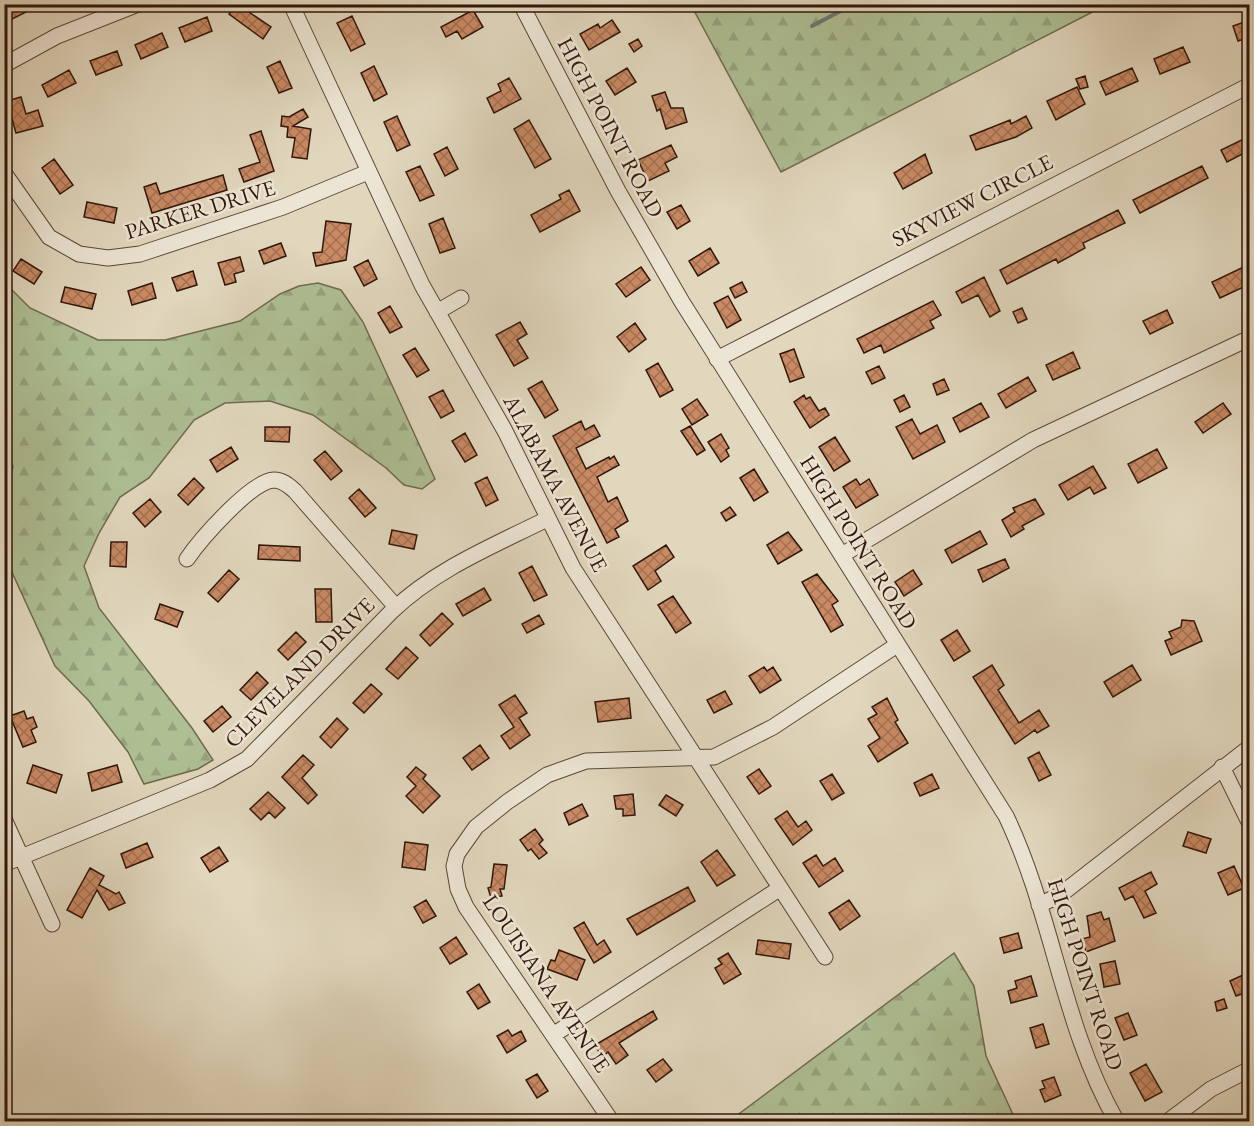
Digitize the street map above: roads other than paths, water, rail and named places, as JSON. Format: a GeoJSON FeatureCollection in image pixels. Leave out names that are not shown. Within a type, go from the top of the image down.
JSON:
{"type":"FeatureCollection","features":[{"type":"Feature","properties":{"kind":"street"},"geometry":{"type":"LineString","coordinates":[[4,64],[57,36],[138,4]]}},
{"type":"Feature","properties":{"kind":"street","name":"ALABAMA AVENUE"},"geometry":{"type":"LineString","coordinates":[[291,4],[368,171],[437,312],[505,431],[547,519],[593,601],[779,890],[825,957]]}},
{"type":"Feature","properties":{"kind":"street","name":"HIGH POINT ROAD"},"geometry":{"type":"LineString","coordinates":[[521,4],[620,194],[717,358],[1006,816],[1022,849],[1085,1054],[1117,1122]]}},
{"type":"Feature","properties":{"kind":"street","name":"SKYVIEW CIRCLE"},"geometry":{"type":"LineString","coordinates":[[717,358],[1250,85]]}},
{"type":"Feature","properties":{"kind":"street","name":"PARKER DRIVE"},"geometry":{"type":"LineString","coordinates":[[4,173],[49,237],[79,254],[108,258],[140,254],[283,207],[368,171]]}},
{"type":"Feature","properties":{"kind":"street"},"geometry":{"type":"LineString","coordinates":[[437,312],[461,298]]}},
{"type":"Feature","properties":{"kind":"street"},"geometry":{"type":"LineString","coordinates":[[842,555],[1033,440],[1248,341]]}},
{"type":"Feature","properties":{"kind":"street"},"geometry":{"type":"LineString","coordinates":[[187,559],[199,542],[250,493],[266,482],[276,480],[295,491],[396,607]]}},
{"type":"Feature","properties":{"kind":"street","name":"CLEVELAND DRIVE"},"geometry":{"type":"LineString","coordinates":[[4,864],[210,780],[247,759],[396,607],[453,566],[547,519]]}},
{"type":"Feature","properties":{"kind":"street"},"geometry":{"type":"LineString","coordinates":[[695,759],[714,757],[773,727],[897,645]]}},
{"type":"Feature","properties":{"kind":"street"},"geometry":{"type":"LineString","coordinates":[[1039,905],[1060,895],[1250,747]]}},
{"type":"Feature","properties":{"kind":"street","name":"LOUISIANA AVENUE"},"geometry":{"type":"LineString","coordinates":[[612,1122],[466,907],[458,889],[454,866],[457,854],[476,827],[507,802],[547,775],[586,761],[695,759]]}},
{"type":"Feature","properties":{"kind":"street"},"geometry":{"type":"LineString","coordinates":[[1222,768],[1250,824]]}},
{"type":"Feature","properties":{"kind":"street"},"geometry":{"type":"LineString","coordinates":[[4,819],[24,856],[52,924]]}},
{"type":"Feature","properties":{"kind":"street"},"geometry":{"type":"LineString","coordinates":[[553,1035],[779,890]]}},
{"type":"Feature","properties":{"kind":"street"},"geometry":{"type":"LineString","coordinates":[[1167,1122],[1211,1089],[1250,1069]]}},
{"type":"Feature","properties":{"kind":"waterway"},"geometry":{"type":"LineString","coordinates":[[812,26],[854,4]]}}]}
